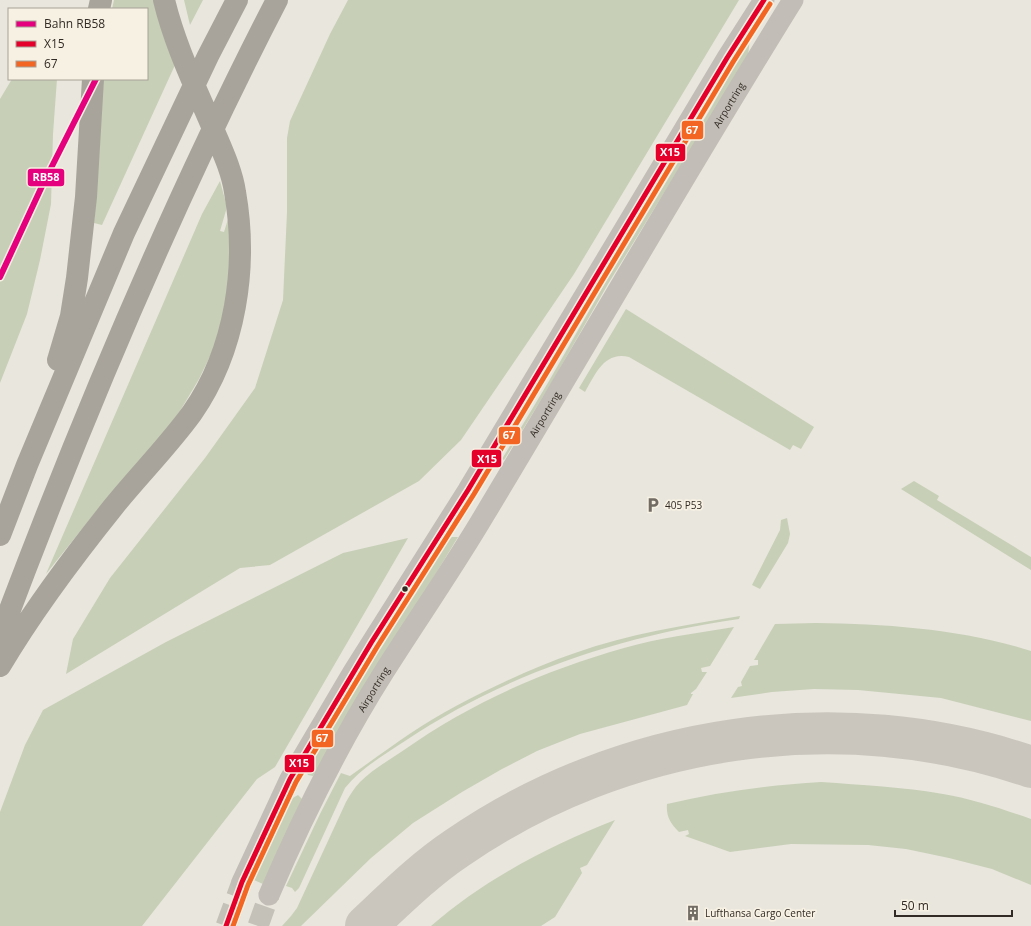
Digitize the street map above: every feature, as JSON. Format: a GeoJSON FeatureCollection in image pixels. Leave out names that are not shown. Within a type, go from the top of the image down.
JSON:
{"type":"FeatureCollection","features":[{"type":"Feature","properties":{"kind":"highway"},"geometry":{"type":"LineString","coordinates":[[0,666],[30,618],[93,532],[128,489],[164,449],[192,412],[210,380],[225,347],[235,308],[239,274],[239,220],[235,190],[226,159],[178,47],[164,0]]}},
{"type":"Feature","properties":{"kind":"highway"},"geometry":{"type":"LineString","coordinates":[[0,536],[27,465],[124,233],[208,56],[237,0]]}},
{"type":"Feature","properties":{"kind":"highway"},"geometry":{"type":"LineString","coordinates":[[0,636],[62,476],[133,306],[203,151],[277,0]]}},
{"type":"Feature","properties":{"kind":"highway"},"geometry":{"type":"LineString","coordinates":[[27,465],[71,316],[86,197],[93,80]]}},
{"type":"Feature","properties":{"kind":"street"},"geometry":{"type":"LineString","coordinates":[[242,882],[290,779],[353,672],[468,490],[727,58],[764,0]]}},
{"type":"Feature","properties":{"kind":"street","name":"Airportring"},"geometry":{"type":"LineString","coordinates":[[269,894],[286,854],[321,782],[351,727],[383,674],[484,517],[793,0]]}},
{"type":"Feature","properties":{"kind":"green space"},"geometry":{"type":"Polygon","coordinates":[[[114,0],[155,0],[175,65],[102,225],[94,223],[103,80],[148,80],[148,8],[112,8],[114,0]]]}},
{"type":"Feature","properties":{"kind":"green space"},"geometry":{"type":"Polygon","coordinates":[[[184,0],[203,0],[190,25],[184,0]]]}},
{"type":"Feature","properties":{"kind":"green space"},"geometry":{"type":"Polygon","coordinates":[[[348,0],[739,0],[574,274],[461,440],[419,481],[270,565],[240,568],[66,674],[73,639],[110,578],[205,458],[255,388],[283,300],[287,212],[287,138],[290,121],[330,34],[348,0]]]}},
{"type":"Feature","properties":{"kind":"green space"},"geometry":{"type":"Polygon","coordinates":[[[750,38],[748,56],[608,284],[552,382],[504,460],[502,459],[605,283],[711,108],[750,38]]]}},
{"type":"Feature","properties":{"kind":"green space"},"geometry":{"type":"Polygon","coordinates":[[[11,80],[57,80],[53,134],[51,204],[27,314],[0,383],[0,99],[11,80]]]}},
{"type":"Feature","properties":{"kind":"green space"},"geometry":{"type":"Polygon","coordinates":[[[220,181],[227,207],[220,231],[224,232],[229,216],[232,236],[226,307],[214,348],[199,379],[180,411],[164,433],[94,514],[46,574],[202,214],[220,181]]]}},
{"type":"Feature","properties":{"kind":"green space"},"geometry":{"type":"Polygon","coordinates":[[[626,309],[814,427],[801,449],[793,445],[790,450],[629,357],[620,356],[607,361],[601,366],[585,392],[579,388],[626,309]]]}},
{"type":"Feature","properties":{"kind":"green space"},"geometry":{"type":"Polygon","coordinates":[[[914,481],[939,496],[937,500],[1031,557],[1031,570],[901,489],[914,481]]]}},
{"type":"Feature","properties":{"kind":"green space"},"geometry":{"type":"Polygon","coordinates":[[[787,518],[790,534],[788,543],[760,589],[752,585],[780,530],[781,520],[787,518]]]}},
{"type":"Feature","properties":{"kind":"green space"},"geometry":{"type":"Polygon","coordinates":[[[452,537],[458,537],[313,776],[308,775],[307,768],[441,545],[452,537]]]}},
{"type":"Feature","properties":{"kind":"green space"},"geometry":{"type":"Polygon","coordinates":[[[408,538],[275,767],[257,779],[142,926],[0,926],[0,812],[25,745],[43,710],[166,642],[343,553],[408,538]]]}},
{"type":"Feature","properties":{"kind":"green space"},"geometry":{"type":"Polygon","coordinates":[[[740,616],[739,619],[695,626],[607,647],[565,661],[523,677],[443,717],[365,768],[351,781],[345,788],[299,888],[295,892],[292,888],[286,886],[341,773],[350,776],[428,722],[500,684],[544,664],[615,640],[740,616]]]}},
{"type":"Feature","properties":{"kind":"green space"},"geometry":{"type":"Polygon","coordinates":[[[816,623],[897,626],[925,629],[978,637],[1031,651],[1031,721],[941,698],[858,690],[814,689],[772,692],[731,698],[738,687],[742,686],[741,682],[750,666],[758,665],[758,660],[754,660],[775,624],[816,623]]]}},
{"type":"Feature","properties":{"kind":"green space"},"geometry":{"type":"Polygon","coordinates":[[[734,627],[710,666],[701,668],[702,672],[707,672],[696,689],[691,693],[693,694],[687,705],[580,734],[537,751],[502,769],[413,823],[371,858],[301,926],[282,926],[297,908],[346,802],[356,787],[375,769],[429,733],[482,703],[566,667],[637,644],[734,627]]]}},
{"type":"Feature","properties":{"kind":"green space"},"geometry":{"type":"Polygon","coordinates":[[[821,782],[898,788],[943,794],[976,801],[1031,819],[1031,885],[992,869],[906,849],[868,845],[791,844],[730,852],[685,836],[689,834],[688,830],[679,832],[673,826],[667,812],[667,804],[705,796],[763,787],[821,782]]]}},
{"type":"Feature","properties":{"kind":"green space"},"geometry":{"type":"Polygon","coordinates":[[[298,795],[302,799],[263,884],[254,880],[291,799],[298,795]]]}},
{"type":"Feature","properties":{"kind":"green space"},"geometry":{"type":"Polygon","coordinates":[[[615,820],[587,865],[580,868],[582,873],[555,917],[541,926],[431,926],[473,893],[518,865],[566,841],[615,820]]]}},
{"type":"Feature","properties":{"kind":"taxiway"},"geometry":{"type":"LineString","coordinates":[[366,926],[433,866],[457,848],[521,809],[589,778],[661,755],[734,740],[809,734],[884,736],[958,747],[1031,767]]}},
{"type":"Feature","properties":{"kind":"tunnel"},"geometry":{"type":"LineString","coordinates":[[226,926],[242,882]]}},
{"type":"Feature","properties":{"kind":"tunnel"},"geometry":{"type":"LineString","coordinates":[[258,926],[269,895]]}},
{"type":"Feature","properties":{"kind":"rail line","name":"RB58"},"geometry":{"type":"LineString","coordinates":[[0,277],[43,184],[95,80]]}},
{"type":"Feature","properties":{"kind":"transit line","name":"X15"},"geometry":{"type":"LineString","coordinates":[[226,926],[242,882],[290,779],[371,643],[468,490],[727,58],[764,0]]}},
{"type":"Feature","properties":{"kind":"transit line","name":"67"},"geometry":{"type":"LineString","coordinates":[[233,926],[248,885],[296,782],[377,647],[474,494],[733,62],[770,4]]}},
{"type":"Feature","properties":{"kind":"place","name":"405 P53"},"geometry":{"type":"Point","coordinates":[653,505]}},
{"type":"Feature","properties":{"kind":"place","name":"Lufthansa Cargo Center"},"geometry":{"type":"Point","coordinates":[693,913]}}]}
